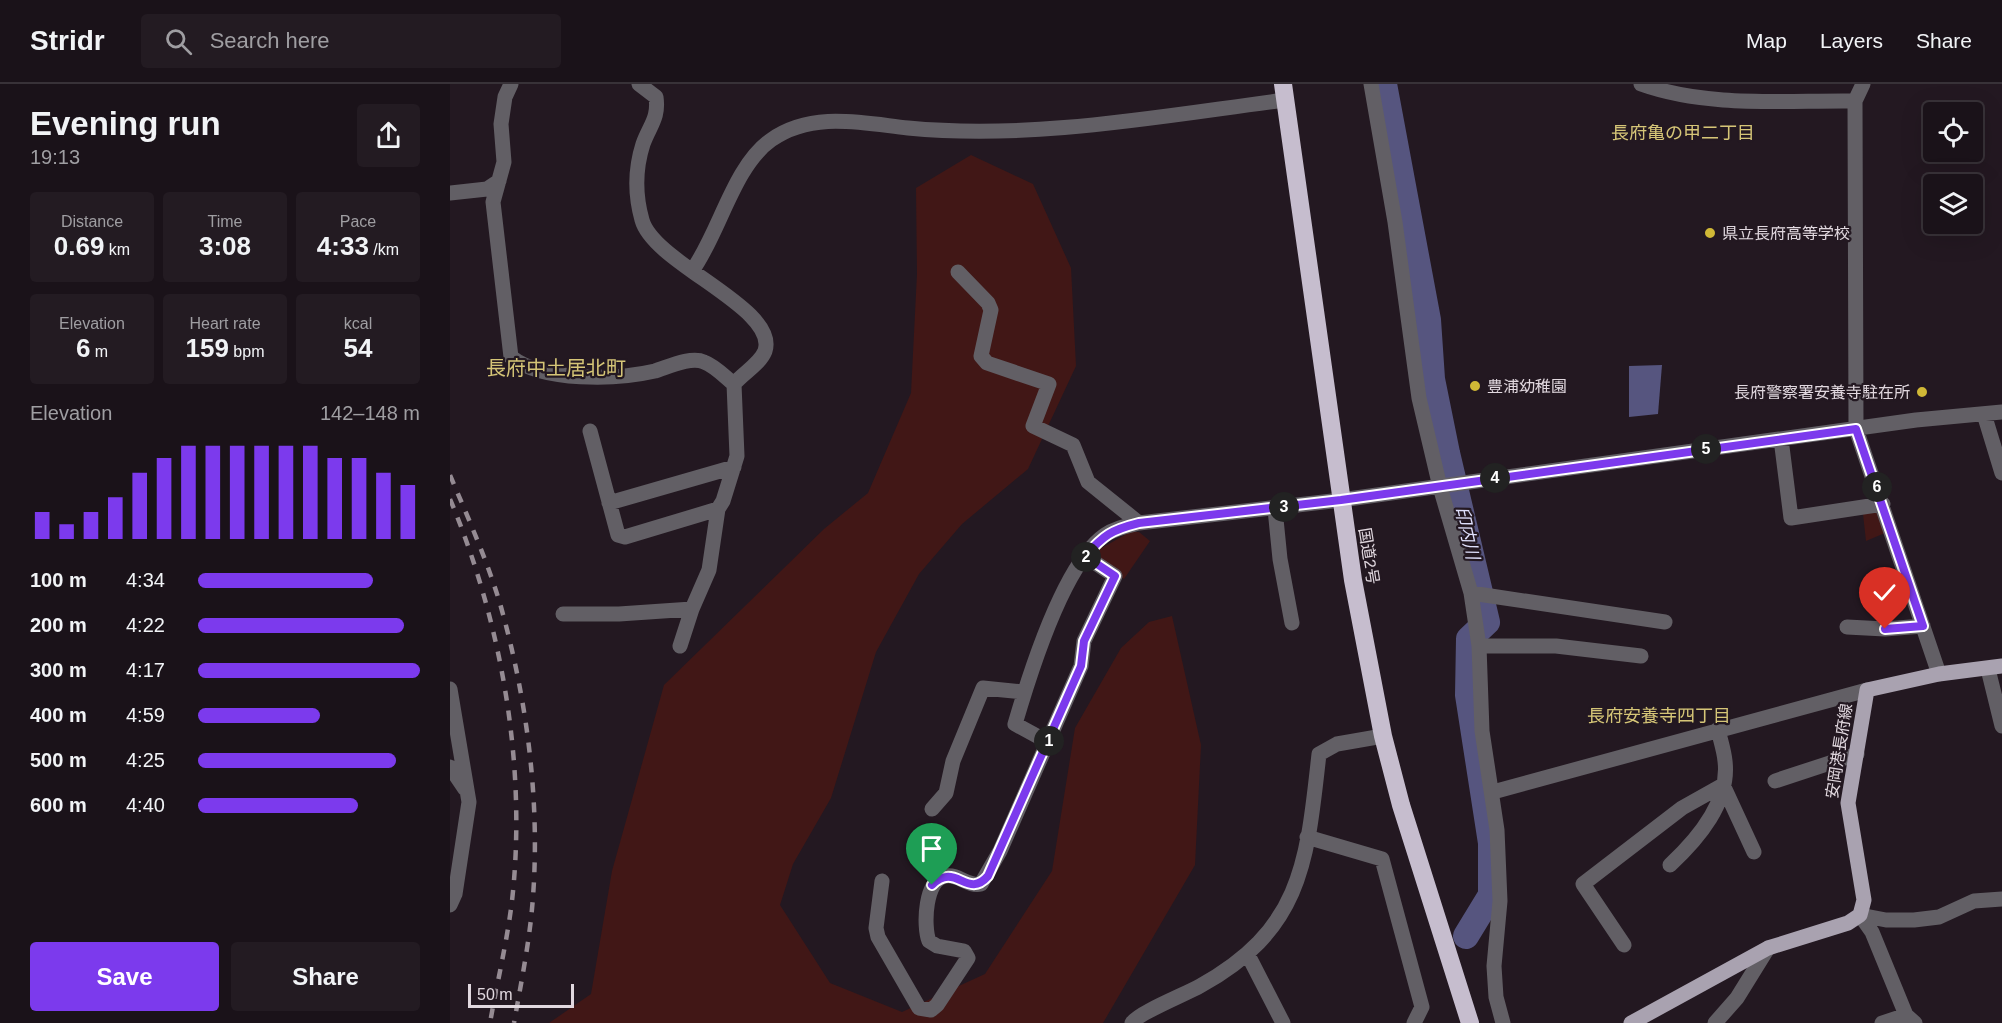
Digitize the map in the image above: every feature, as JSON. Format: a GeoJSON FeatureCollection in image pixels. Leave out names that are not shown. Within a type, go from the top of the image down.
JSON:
{"type":"FeatureCollection","features":[{"type":"Feature","properties":{"kind":"highway","name":"国道2号"},"geometry":{"type":"LineString","coordinates":[[1284,92],[1353,580],[1383,736],[1462,1006],[1470,1023]]}},
{"type":"Feature","properties":{"kind":"main road","name":"安岡港長府線"},"geometry":{"type":"LineString","coordinates":[[1860,915],[1864,900],[1848,803],[1867,690],[1939,674],[1995,668]]}},
{"type":"Feature","properties":{"kind":"main road"},"geometry":{"type":"LineString","coordinates":[[1631,1023],[1768,948],[1848,923],[1860,915]]}},
{"type":"Feature","properties":{"kind":"street"},"geometry":{"type":"LineString","coordinates":[[511,84],[505,97],[501,124],[504,162],[493,202],[511,357],[524,367],[594,379],[652,371],[695,360],[704,362],[734,384]]}},
{"type":"Feature","properties":{"kind":"street"},"geometry":{"type":"LineString","coordinates":[[639,84],[656,97],[658,112],[644,142],[636,167],[636,189],[647,234],[665,252],[759,323],[766,342],[764,353],[734,384],[737,456],[723,501],[718,509],[709,570],[692,609],[680,646]]}},
{"type":"Feature","properties":{"kind":"street"},"geometry":{"type":"LineString","coordinates":[[1371,84],[1395,222],[1419,398],[1477,594],[1482,731],[1493,792],[1500,901],[1494,966],[1496,997],[1503,1023]]}},
{"type":"Feature","properties":{"kind":"street"},"geometry":{"type":"LineString","coordinates":[[1641,84],[1660,91],[1702,99],[1855,101]]}},
{"type":"Feature","properties":{"kind":"street"},"geometry":{"type":"LineString","coordinates":[[1863,84],[1855,101],[1856,429],[1939,674]]}},
{"type":"Feature","properties":{"kind":"street"},"geometry":{"type":"LineString","coordinates":[[692,271],[704,255],[757,152],[794,127],[817,121],[912,128],[1048,129],[1284,92]]}},
{"type":"Feature","properties":{"kind":"street"},"geometry":{"type":"LineString","coordinates":[[450,193],[487,189],[499,181]]}},
{"type":"Feature","properties":{"kind":"street"},"geometry":{"type":"LineString","coordinates":[[958,272],[988,303],[991,310],[981,356],[987,363],[1049,384],[1033,426],[1073,445],[1088,482],[1139,523]]}},
{"type":"Feature","properties":{"kind":"street"},"geometry":{"type":"LineString","coordinates":[[1048,742],[1015,724],[1024,692],[1041,643],[1085,556],[1102,537],[1114,529],[1139,523],[1275,509],[1780,439],[2002,412]]}},
{"type":"Feature","properties":{"kind":"street"},"geometry":{"type":"LineString","coordinates":[[1984,414],[2002,473]]}},
{"type":"Feature","properties":{"kind":"street"},"geometry":{"type":"LineString","coordinates":[[590,431],[614,530],[618,535],[625,537],[718,509]]}},
{"type":"Feature","properties":{"kind":"street"},"geometry":{"type":"LineString","coordinates":[[1780,439],[1791,518],[1883,504]]}},
{"type":"Feature","properties":{"kind":"street"},"geometry":{"type":"LineString","coordinates":[[609,503],[734,467]]}},
{"type":"Feature","properties":{"kind":"street"},"geometry":{"type":"LineString","coordinates":[[1275,509],[1280,559],[1292,623]]}},
{"type":"Feature","properties":{"kind":"street"},"geometry":{"type":"LineString","coordinates":[[882,881],[876,928],[878,938],[919,1008],[931,1010],[937,1005],[968,958],[964,951],[937,946],[929,941],[925,922],[932,885],[939,878],[949,875],[973,886],[981,884],[988,876],[1081,666],[1084,641],[1115,576],[1085,556]]}},
{"type":"Feature","properties":{"kind":"street"},"geometry":{"type":"LineString","coordinates":[[1477,594],[1665,622]]}},
{"type":"Feature","properties":{"kind":"street"},"geometry":{"type":"LineString","coordinates":[[563,614],[619,614],[692,609]]}},
{"type":"Feature","properties":{"kind":"street"},"geometry":{"type":"LineString","coordinates":[[1847,627],[1885,629],[1923,626]]}},
{"type":"Feature","properties":{"kind":"street"},"geometry":{"type":"LineString","coordinates":[[1478,635],[1641,656]]}},
{"type":"Feature","properties":{"kind":"street"},"geometry":{"type":"LineString","coordinates":[[1995,668],[2002,726]]}},
{"type":"Feature","properties":{"kind":"street"},"geometry":{"type":"LineString","coordinates":[[932,809],[946,793],[953,761],[983,688],[1024,692]]}},
{"type":"Feature","properties":{"kind":"street"},"geometry":{"type":"LineString","coordinates":[[450,689],[469,794],[455,894],[450,905]]}},
{"type":"Feature","properties":{"kind":"street"},"geometry":{"type":"LineString","coordinates":[[1493,792],[1867,690]]}},
{"type":"Feature","properties":{"kind":"street"},"geometry":{"type":"LineString","coordinates":[[1670,865],[1687,849],[1714,812],[1723,785],[1725,762],[1718,729]]}},
{"type":"Feature","properties":{"kind":"street"},"geometry":{"type":"LineString","coordinates":[[1132,1023],[1136,1017],[1173,1001],[1222,974],[1248,955],[1268,933],[1291,898],[1301,874],[1319,753],[1337,744],[1383,736]]}},
{"type":"Feature","properties":{"kind":"street"},"geometry":{"type":"LineString","coordinates":[[1775,781],[1857,754]]}},
{"type":"Feature","properties":{"kind":"street"},"geometry":{"type":"LineString","coordinates":[[450,767],[469,794]]}},
{"type":"Feature","properties":{"kind":"street"},"geometry":{"type":"LineString","coordinates":[[1723,785],[1754,852]]}},
{"type":"Feature","properties":{"kind":"street"},"geometry":{"type":"LineString","coordinates":[[1624,945],[1583,884],[1682,808],[1723,785]]}},
{"type":"Feature","properties":{"kind":"street"},"geometry":{"type":"LineString","coordinates":[[1307,837],[1382,858],[1422,1007],[1414,1023]]}},
{"type":"Feature","properties":{"kind":"street"},"geometry":{"type":"LineString","coordinates":[[1860,915],[1886,920],[1939,917],[1974,901],[2002,899]]}},
{"type":"Feature","properties":{"kind":"street"},"geometry":{"type":"LineString","coordinates":[[1860,915],[1872,932],[1911,1019],[1882,1023]]}},
{"type":"Feature","properties":{"kind":"street"},"geometry":{"type":"LineString","coordinates":[[1715,1023],[1737,998],[1768,948]]}},
{"type":"Feature","properties":{"kind":"street"},"geometry":{"type":"LineString","coordinates":[[1248,955],[1283,1023]]}},
{"type":"Feature","properties":{"kind":"shaded area"},"geometry":{"type":"Polygon","coordinates":[[[971,155],[1033,184],[1071,268],[1076,366],[1028,469],[962,524],[919,574],[876,652],[831,798],[793,864],[780,905],[830,983],[902,1012],[985,974],[1052,871],[1075,728],[1121,648],[1149,622],[1172,616],[1201,745],[1195,865],[1103,1023],[549,1023],[591,994],[612,871],[664,685],[824,529],[868,493],[911,393],[917,274],[916,188],[971,155]]]}},
{"type":"Feature","properties":{"kind":"shaded area"},"geometry":{"type":"Polygon","coordinates":[[[1875,511],[1882,516],[1885,533],[1866,541],[1863,514],[1875,511]]]}},
{"type":"Feature","properties":{"kind":"shaded area"},"geometry":{"type":"Polygon","coordinates":[[[1130,532],[1139,532],[1150,541],[1124,579],[1098,562],[1098,550],[1130,532]]]}},
{"type":"Feature","properties":{"kind":"water"},"geometry":{"type":"Polygon","coordinates":[[[1662,365],[1658,414],[1629,417],[1629,366],[1662,365]]]}},
{"type":"Feature","properties":{"kind":"waterway","name":"印内川"},"geometry":{"type":"LineString","coordinates":[[1384,84],[1428,320],[1432,379],[1487,622],[1469,639],[1468,695],[1491,843],[1491,895],[1466,936]]}},
{"type":"Feature","properties":{"kind":"railway"},"geometry":{"type":"LineString","coordinates":[[450,475],[484,557],[501,607],[519,683],[531,762],[534,801],[534,880],[531,919],[514,1023]]}},
{"type":"Feature","properties":{"kind":"railway"},"geometry":{"type":"LineString","coordinates":[[450,499],[484,595],[506,696],[513,748],[516,850],[512,901],[490,1023]]}},
{"type":"Feature","properties":{"kind":"place","name":"県立長府高等学校"},"geometry":{"type":"Point","coordinates":[1710,233]}},
{"type":"Feature","properties":{"kind":"place","name":"豊浦幼稚園"},"geometry":{"type":"Point","coordinates":[1475,386]}},
{"type":"Feature","properties":{"kind":"place","name":"長府警察署安養寺駐在所"},"geometry":{"type":"Point","coordinates":[1922,392]}},
{"type":"Feature","properties":{"kind":"district","name":"長府亀の甲二丁目"},"geometry":{"type":"Point","coordinates":[1683,133]}},
{"type":"Feature","properties":{"kind":"district","name":"長府中土居北町"},"geometry":{"type":"Point","coordinates":[556,368]}},
{"type":"Feature","properties":{"kind":"district","name":"長府安養寺四丁目"},"geometry":{"type":"Point","coordinates":[1659,716]}},
{"type":"Feature","properties":{"kind":"route"},"geometry":{"type":"LineString","coordinates":[[932,885],[939,878],[949,875],[973,886],[981,884],[988,876],[1081,666],[1084,641],[1115,576],[1085,556],[1102,537],[1114,529],[1139,523],[1275,509],[1856,429],[1894,535],[1923,626],[1885,629]]}}]}
